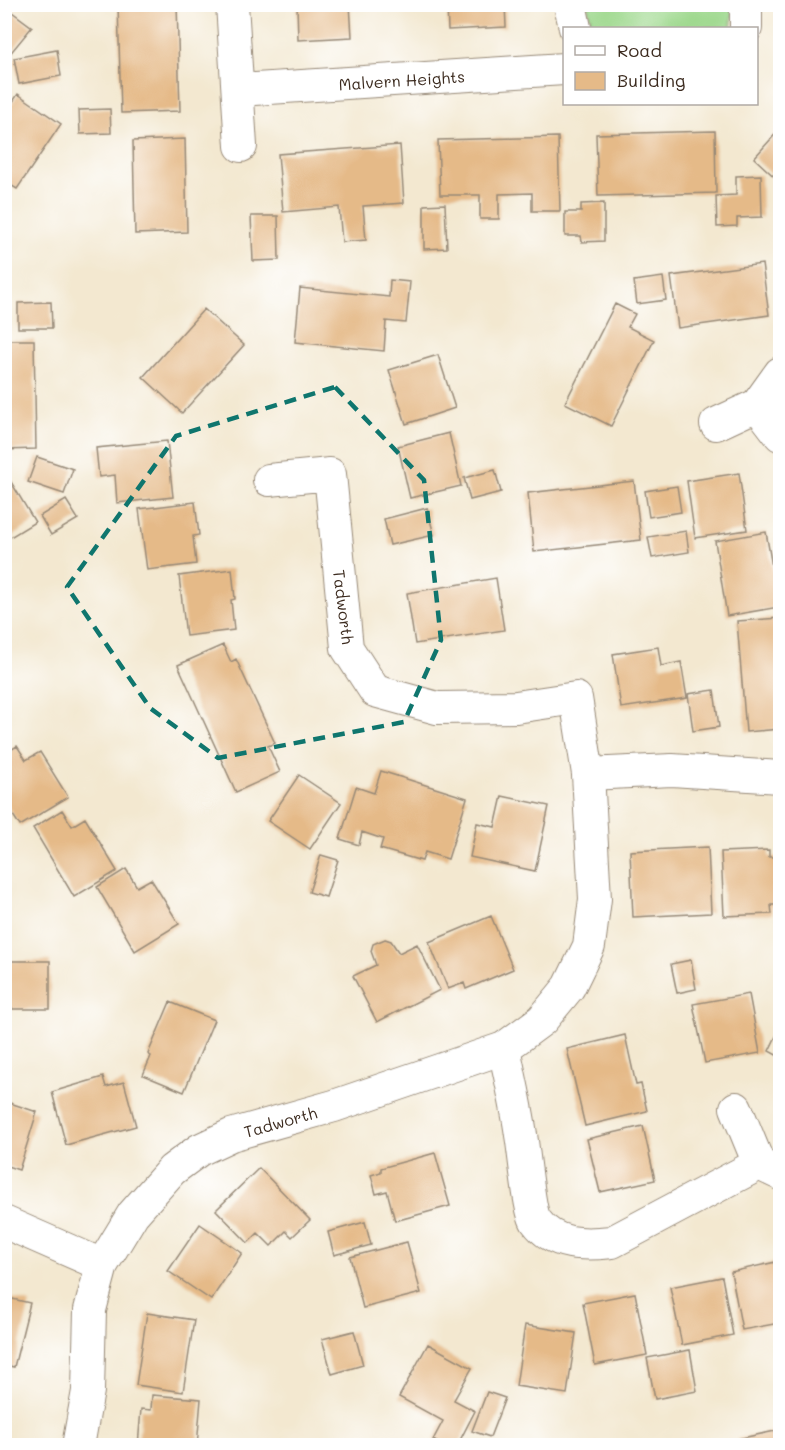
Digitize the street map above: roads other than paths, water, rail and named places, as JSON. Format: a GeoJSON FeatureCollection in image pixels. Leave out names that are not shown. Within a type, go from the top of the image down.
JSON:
{"type":"FeatureCollection","features":[{"type":"Feature","properties":{"kind":"street"},"geometry":{"type":"LineString","coordinates":[[232,4],[241,146]]}},
{"type":"Feature","properties":{"kind":"street"},"geometry":{"type":"LineString","coordinates":[[570,4],[575,27]]}},
{"type":"Feature","properties":{"kind":"street"},"geometry":{"type":"LineString","coordinates":[[746,4],[746,27]]}},
{"type":"Feature","properties":{"kind":"street","name":"Malvern Heights"},"geometry":{"type":"LineString","coordinates":[[238,90],[563,69]]}},
{"type":"Feature","properties":{"kind":"street"},"geometry":{"type":"LineString","coordinates":[[716,424],[757,405],[780,373]]}},
{"type":"Feature","properties":{"kind":"street"},"geometry":{"type":"LineString","coordinates":[[757,405],[780,435]]}},
{"type":"Feature","properties":{"kind":"street","name":"Tadworth"},"geometry":{"type":"LineString","coordinates":[[78,1446],[87,1391],[90,1310],[102,1264],[133,1214],[172,1170],[199,1150],[231,1135],[334,1106],[504,1048],[542,1020],[569,987],[589,946],[595,899],[588,774],[576,698],[516,707],[437,708],[375,691],[347,648],[330,474],[269,480]]}},
{"type":"Feature","properties":{"kind":"street"},"geometry":{"type":"LineString","coordinates":[[588,774],[672,770],[780,777]]}},
{"type":"Feature","properties":{"kind":"street"},"geometry":{"type":"LineString","coordinates":[[504,1048],[521,1131],[534,1219],[546,1232],[560,1240],[585,1245],[612,1242],[770,1169],[736,1108]]}},
{"type":"Feature","properties":{"kind":"street"},"geometry":{"type":"LineString","coordinates":[[4,1222],[102,1264]]}}]}
